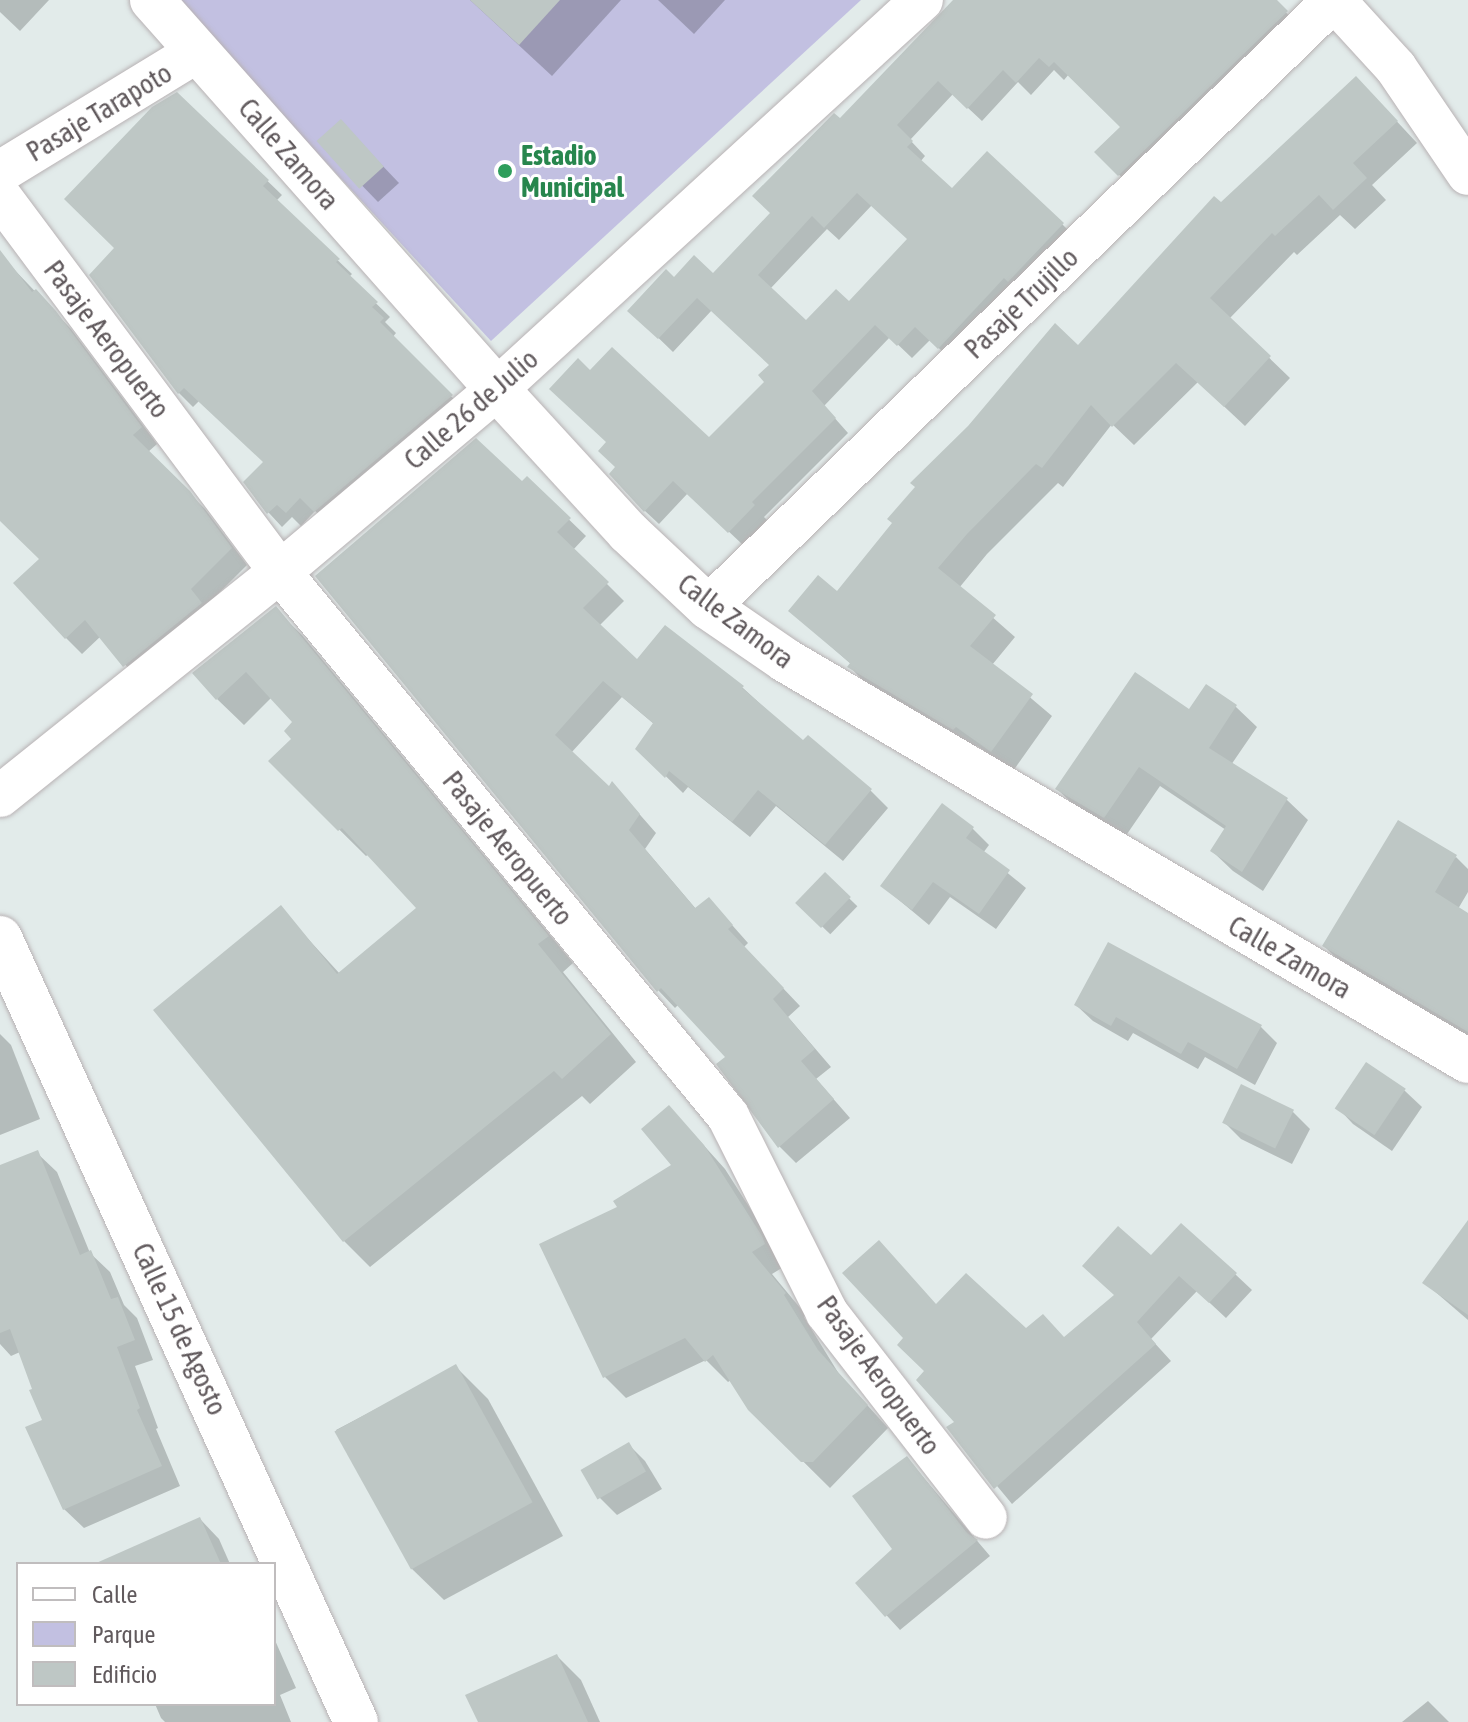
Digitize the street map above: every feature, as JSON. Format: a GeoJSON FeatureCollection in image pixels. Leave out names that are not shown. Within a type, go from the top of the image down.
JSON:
{"type":"FeatureCollection","features":[{"type":"Feature","properties":{"kind":"street","name":"Calle Zamora"},"geometry":{"type":"LineString","coordinates":[[152,0],[497,389],[628,532],[708,607],[785,660],[1468,1061]]}},
{"type":"Feature","properties":{"kind":"street","name":"Calle 26 de Julio"},"geometry":{"type":"LineString","coordinates":[[0,796],[280,572],[497,389],[922,0]]}},
{"type":"Feature","properties":{"kind":"street"},"geometry":{"type":"LineString","coordinates":[[1334,0],[1396,68],[1468,174]]}},
{"type":"Feature","properties":{"kind":"street","name":"Pasaje Trujillo"},"geometry":{"type":"LineString","coordinates":[[708,607],[1334,0]]}},
{"type":"Feature","properties":{"kind":"street","name":"Pasaje Tarapoto"},"geometry":{"type":"LineString","coordinates":[[0,172],[198,51]]}},
{"type":"Feature","properties":{"kind":"street","name":"Pasaje Aeropuerto"},"geometry":{"type":"LineString","coordinates":[[0,196],[280,572],[728,1116],[827,1313],[986,1518]]}},
{"type":"Feature","properties":{"kind":"street","name":"Calle 15 de Agosto"},"geometry":{"type":"LineString","coordinates":[[0,938],[356,1722]]}},
{"type":"Feature","properties":{"kind":"green space","name":"Estadio Municipal"},"geometry":{"type":"Polygon","coordinates":[[[176,0],[861,0],[491,341],[176,0]]]}},
{"type":"Feature","properties":{"kind":"building"},"geometry":{"type":"Polygon","coordinates":[[[470,0],[560,0],[519,45],[470,0]]]}},
{"type":"Feature","properties":{"kind":"building"},"geometry":{"type":"Polygon","coordinates":[[[953,0],[1277,0],[1288,11],[1118,176],[1094,152],[1120,127],[1054,62],[1049,67],[1039,58],[1016,83],[1003,70],[967,109],[938,81],[897,125],[913,141],[907,147],[952,188],[987,151],[1064,223],[1008,282],[1004,278],[938,349],[915,327],[897,346],[875,325],[812,391],[836,418],[752,502],[755,505],[728,533],[673,481],[644,512],[609,474],[615,467],[598,451],[606,442],[549,389],[578,358],[590,370],[612,347],[709,437],[764,382],[758,375],[769,365],[697,298],[658,339],[627,311],[666,269],[674,277],[694,255],[713,273],[770,213],[752,196],[834,113],[840,118],[953,0]],[[857,193],[824,228],[812,216],[758,275],[806,320],[836,289],[849,301],[907,239],[857,193]]]}},
{"type":"Feature","properties":{"kind":"building"},"geometry":{"type":"Polygon","coordinates":[[[1356,76],[1398,121],[1353,163],[1367,178],[1333,210],[1319,195],[1275,236],[1272,233],[1210,298],[1271,356],[1224,407],[1176,363],[1112,427],[1091,405],[1042,468],[1036,464],[938,568],[996,615],[970,646],[1033,694],[991,752],[956,727],[953,730],[847,667],[850,663],[788,611],[818,575],[837,591],[892,523],[887,519],[915,487],[910,483],[968,426],[1055,323],[1078,345],[1214,196],[1221,202],[1356,76]]]}},
{"type":"Feature","properties":{"kind":"building"},"geometry":{"type":"Polygon","coordinates":[[[177,92],[269,180],[263,186],[340,259],[336,262],[378,302],[372,307],[384,318],[380,322],[453,395],[314,512],[300,498],[286,513],[277,505],[267,514],[243,482],[263,462],[184,388],[178,394],[89,275],[114,248],[64,199],[152,107],[177,92]]]}},
{"type":"Feature","properties":{"kind":"building"},"geometry":{"type":"Polygon","coordinates":[[[341,119],[384,167],[359,189],[316,141],[341,119]]]}},
{"type":"Feature","properties":{"kind":"building"},"geometry":{"type":"Polygon","coordinates":[[[0,250],[32,292],[36,289],[56,311],[142,427],[133,435],[190,491],[232,548],[191,589],[202,603],[123,667],[85,620],[65,639],[13,583],[39,559],[0,521],[0,250]]]}},
{"type":"Feature","properties":{"kind":"building"},"geometry":{"type":"Polygon","coordinates":[[[476,438],[522,481],[527,476],[571,518],[557,532],[609,582],[583,608],[637,659],[665,625],[744,686],[742,688],[803,740],[808,735],[872,789],[825,845],[758,790],[732,822],[669,771],[665,778],[635,749],[653,723],[603,681],[555,735],[609,786],[612,781],[640,814],[629,830],[695,908],[709,897],[733,925],[728,929],[784,988],[773,999],[815,1049],[801,1061],[834,1099],[778,1148],[716,1064],[725,1057],[661,988],[657,992],[315,576],[476,438]]]}},
{"type":"Feature","properties":{"kind":"building"},"geometry":{"type":"Polygon","coordinates":[[[276,606],[549,936],[538,944],[611,1034],[562,1079],[554,1071],[343,1242],[153,1010],[281,905],[337,974],[416,908],[342,828],[338,831],[268,761],[291,739],[284,731],[292,722],[246,672],[216,700],[192,673],[276,606]]]}},
{"type":"Feature","properties":{"kind":"building"},"geometry":{"type":"Polygon","coordinates":[[[1135,672],[1189,709],[1206,684],[1237,705],[1209,748],[1288,798],[1242,872],[1210,851],[1226,826],[1139,767],[1104,818],[1055,789],[1135,672]]]}},
{"type":"Feature","properties":{"kind":"building"},"geometry":{"type":"Polygon","coordinates":[[[942,803],[974,827],[966,838],[1010,870],[979,914],[933,882],[912,910],[880,886],[942,803]]]}},
{"type":"Feature","properties":{"kind":"building"},"geometry":{"type":"Polygon","coordinates":[[[1398,820],[1457,855],[1435,892],[1468,913],[1468,1032],[1322,946],[1398,820]]]}},
{"type":"Feature","properties":{"kind":"building"},"geometry":{"type":"Polygon","coordinates":[[[825,872],[851,897],[821,928],[795,903],[825,872]]]}},
{"type":"Feature","properties":{"kind":"building"},"geometry":{"type":"Polygon","coordinates":[[[1108,942],[1262,1025],[1237,1069],[1188,1042],[1181,1054],[1116,1017],[1111,1026],[1074,1005],[1108,942]]]}},
{"type":"Feature","properties":{"kind":"building"},"geometry":{"type":"Polygon","coordinates":[[[1366,1062],[1406,1089],[1374,1135],[1335,1108],[1366,1062]]]}},
{"type":"Feature","properties":{"kind":"building"},"geometry":{"type":"Polygon","coordinates":[[[1241,1084],[1294,1110],[1275,1149],[1222,1123],[1241,1084]]]}},
{"type":"Feature","properties":{"kind":"building"},"geometry":{"type":"Polygon","coordinates":[[[669,1105],[704,1145],[762,1236],[765,1244],[752,1252],[786,1293],[784,1295],[818,1350],[868,1405],[813,1462],[801,1462],[748,1410],[713,1355],[705,1362],[685,1338],[603,1378],[539,1244],[617,1207],[613,1201],[671,1165],[641,1129],[669,1105]]]}},
{"type":"Feature","properties":{"kind":"building"},"geometry":{"type":"Polygon","coordinates":[[[38,1150],[80,1255],[91,1250],[111,1299],[118,1297],[135,1340],[117,1347],[140,1408],[137,1410],[162,1466],[63,1510],[25,1427],[42,1420],[29,1390],[32,1389],[10,1329],[0,1333],[0,1165],[38,1150]]]}},
{"type":"Feature","properties":{"kind":"building"},"geometry":{"type":"Polygon","coordinates":[[[1468,1220],[1468,1315],[1422,1283],[1468,1220]]]}},
{"type":"Feature","properties":{"kind":"building"},"geometry":{"type":"Polygon","coordinates":[[[1181,1223],[1237,1273],[1209,1303],[1179,1276],[1137,1322],[1156,1344],[994,1489],[946,1427],[954,1422],[916,1380],[924,1371],[897,1345],[903,1338],[842,1273],[879,1240],[936,1304],[966,1273],[1026,1328],[1043,1314],[1064,1337],[1114,1295],[1082,1266],[1118,1226],[1151,1255],[1181,1223]]]}},
{"type":"Feature","properties":{"kind":"building"},"geometry":{"type":"Polygon","coordinates":[[[456,1364],[533,1502],[411,1570],[334,1431],[456,1364]]]}},
{"type":"Feature","properties":{"kind":"building"},"geometry":{"type":"Polygon","coordinates":[[[629,1442],[646,1471],[598,1499],[581,1470],[629,1442]]]}},
{"type":"Feature","properties":{"kind":"building"},"geometry":{"type":"Polygon","coordinates":[[[907,1456],[967,1533],[978,1540],[885,1617],[855,1583],[892,1549],[852,1496],[907,1456]]]}},
{"type":"Feature","properties":{"kind":"building"},"geometry":{"type":"Polygon","coordinates":[[[200,1517],[220,1562],[99,1562],[200,1517]]]}},
{"type":"Feature","properties":{"kind":"building"},"geometry":{"type":"Polygon","coordinates":[[[557,1654],[588,1722],[478,1722],[465,1695],[557,1654]]]}},
{"type":"Feature","properties":{"kind":"place","name":"Estadio Municipal"},"geometry":{"type":"Point","coordinates":[505,171]}}]}
